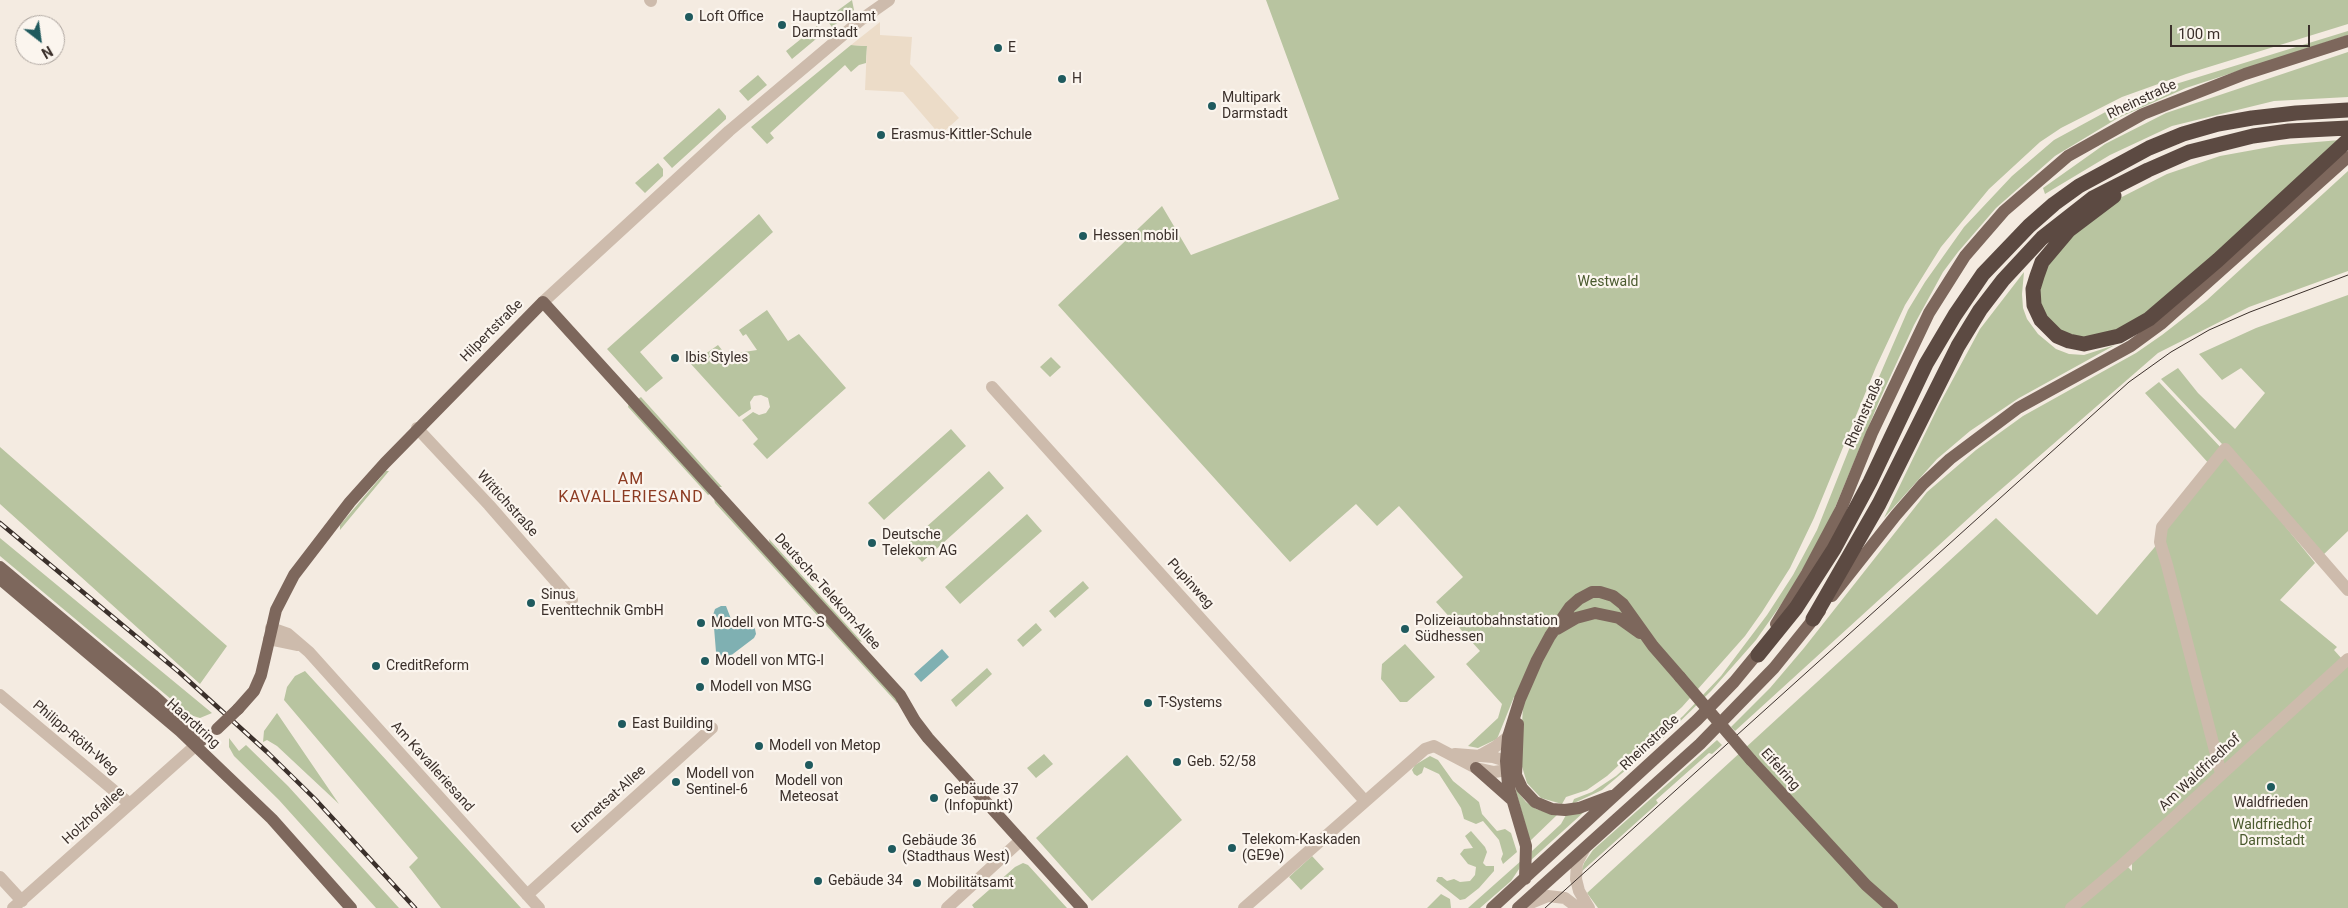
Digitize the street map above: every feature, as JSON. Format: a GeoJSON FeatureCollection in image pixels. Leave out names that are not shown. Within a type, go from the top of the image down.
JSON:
{"type":"FeatureCollection","features":[{"type":"Feature","properties":{"kind":"highway"},"geometry":{"type":"LineString","coordinates":[[1758,655],[1796,608],[1834,549],[1870,482],[1926,364],[1955,315],[1983,274],[2029,226],[2054,204],[2079,186],[2150,148],[2183,134],[2218,124],[2252,118],[2348,110]]}},
{"type":"Feature","properties":{"kind":"highway"},"geometry":{"type":"LineString","coordinates":[[1813,619],[1879,504],[1958,346],[1980,310],[2003,280],[2042,238],[2093,198],[2189,152],[2253,136],[2325,128],[2348,128]]}},
{"type":"Feature","properties":{"kind":"highway"},"geometry":{"type":"LineString","coordinates":[[2189,152],[2109,199],[2068,230],[2042,262],[2033,289],[2034,305],[2041,320],[2057,336],[2084,344],[2101,341],[2119,336],[2149,319],[2218,260],[2348,140]]}},
{"type":"Feature","properties":{"kind":"main road","name":"Rheinstraße"},"geometry":{"type":"LineString","coordinates":[[1492,908],[1697,720],[1758,655],[1807,573],[1841,509],[1872,432],[1928,313],[1965,256],[2004,211],[2068,156],[2142,114],[2245,74],[2348,41]]}},
{"type":"Feature","properties":{"kind":"main road"},"geometry":{"type":"LineString","coordinates":[[1518,908],[1700,744],[1740,705],[1774,668],[1896,515],[1924,484],[1950,460],[2018,408],[2131,346],[2161,324],[2348,158]]}},
{"type":"Feature","properties":{"kind":"main road","name":"Hilpertstraße"},"geometry":{"type":"LineString","coordinates":[[199,743],[238,709],[254,691],[261,675],[270,633],[280,600],[294,576],[350,502],[417,428],[543,302]]}},
{"type":"Feature","properties":{"kind":"main road","name":"Deutsche-Telekom-Allee"},"geometry":{"type":"LineString","coordinates":[[543,302],[900,695],[923,732],[1082,908]]}},
{"type":"Feature","properties":{"kind":"main road","name":"Haardtring"},"geometry":{"type":"LineString","coordinates":[[0,567],[153,695],[272,820],[351,908]]}},
{"type":"Feature","properties":{"kind":"main road","name":"Haardtring"},"geometry":{"type":"LineString","coordinates":[[0,579],[199,743]]}},
{"type":"Feature","properties":{"kind":"main road","name":"Eifelring"},"geometry":{"type":"LineString","coordinates":[[1509,766],[1508,737],[1520,699],[1550,636],[1574,602],[1587,594],[1600,592],[1609,594],[1623,604],[1653,646],[1751,760],[1866,884],[1892,908]]}},
{"type":"Feature","properties":{"kind":"main road","name":"Eifelring"},"geometry":{"type":"LineString","coordinates":[[1550,636],[1569,621],[1595,613],[1619,618],[1653,646]]}},
{"type":"Feature","properties":{"kind":"main road","name":"Eifelring"},"geometry":{"type":"LineString","coordinates":[[1509,766],[1520,699]]}},
{"type":"Feature","properties":{"kind":"main road"},"geometry":{"type":"LineString","coordinates":[[1477,762],[1512,800]]}},
{"type":"Feature","properties":{"kind":"main road"},"geometry":{"type":"LineString","coordinates":[[1509,766],[1526,793],[1540,805],[1552,809],[1579,808],[1620,792]]}},
{"type":"Feature","properties":{"kind":"main road"},"geometry":{"type":"LineString","coordinates":[[1509,766],[1512,800],[1526,846],[1525,879]]}},
{"type":"Feature","properties":{"kind":"street","name":"Hilpertstraße"},"geometry":{"type":"LineString","coordinates":[[543,302],[723,136],[888,0]]}},
{"type":"Feature","properties":{"kind":"street","name":"Pupinweg"},"geometry":{"type":"LineString","coordinates":[[992,387],[1365,801]]}},
{"type":"Feature","properties":{"kind":"street","name":"Wittichstraße"},"geometry":{"type":"LineString","coordinates":[[417,428],[489,505],[572,600]]}},
{"type":"Feature","properties":{"kind":"street"},"geometry":{"type":"LineString","coordinates":[[2221,774],[2160,542],[2162,526],[2225,449],[2348,590]]}},
{"type":"Feature","properties":{"kind":"street","name":"Am Kavalleriesand"},"geometry":{"type":"LineString","coordinates":[[270,633],[303,647],[539,908]]}},
{"type":"Feature","properties":{"kind":"street","name":"Am Waldfriedhof"},"geometry":{"type":"LineString","coordinates":[[2071,908],[2121,866],[2348,659]]}},
{"type":"Feature","properties":{"kind":"street","name":"Philipp-Röth-Weg"},"geometry":{"type":"LineString","coordinates":[[3,702],[130,804]]}},
{"type":"Feature","properties":{"kind":"street","name":"Eumetsat-Allee"},"geometry":{"type":"LineString","coordinates":[[527,895],[712,728]]}},
{"type":"Feature","properties":{"kind":"street"},"geometry":{"type":"LineString","coordinates":[[1477,762],[1508,737]]}},
{"type":"Feature","properties":{"kind":"street","name":"Holzhofallee"},"geometry":{"type":"LineString","coordinates":[[17,904],[199,743]]}},
{"type":"Feature","properties":{"kind":"street"},"geometry":{"type":"LineString","coordinates":[[1244,908],[1424,749],[1434,746],[1477,762],[1494,772],[1509,766]]}},
{"type":"Feature","properties":{"kind":"street"},"geometry":{"type":"LineString","coordinates":[[947,908],[1021,840]]}},
{"type":"Feature","properties":{"kind":"street"},"geometry":{"type":"LineString","coordinates":[[1586,846],[1577,864],[1576,872],[1579,891],[1589,908]]}},
{"type":"Feature","properties":{"kind":"street"},"geometry":{"type":"LineString","coordinates":[[0,877],[17,904]]}},
{"type":"Feature","properties":{"kind":"street"},"geometry":{"type":"LineString","coordinates":[[1518,908],[1548,896],[1565,898],[1578,908]]}},
{"type":"Feature","properties":{"kind":"green space"},"geometry":{"type":"Polygon","coordinates":[[[852,0],[854,10],[832,27],[826,19],[852,0]]]}},
{"type":"Feature","properties":{"kind":"green space","name":"Westwald"},"geometry":{"type":"Polygon","coordinates":[[[1266,0],[2348,0],[2348,24],[2186,74],[2122,97],[2061,128],[2040,142],[1989,189],[1941,247],[1905,305],[1876,367],[1814,518],[1790,568],[1762,612],[1745,636],[1682,707],[1607,776],[1587,790],[1566,797],[1562,804],[1541,798],[1527,783],[1520,760],[1523,706],[1514,697],[1497,739],[1478,748],[1468,746],[1498,718],[1502,704],[1466,664],[1480,651],[1436,602],[1463,577],[1399,506],[1377,526],[1356,504],[1290,562],[1058,305],[1162,206],[1191,255],[1339,199],[1266,0]]]}},
{"type":"Feature","properties":{"kind":"green space"},"geometry":{"type":"Polygon","coordinates":[[[817,26],[822,34],[792,59],[786,51],[817,26]]]}},
{"type":"Feature","properties":{"kind":"green space"},"geometry":{"type":"Polygon","coordinates":[[[2348,31],[2348,35],[2186,88],[2118,118],[2055,156],[1996,208],[1943,272],[1914,325],[1880,399],[1827,527],[1789,593],[1756,640],[1711,691],[1659,742],[1602,790],[1572,804],[1574,799],[1592,792],[1616,776],[1683,716],[1721,676],[1767,615],[1793,575],[1817,530],[1863,414],[1908,310],[1925,282],[1964,227],[2012,176],[2054,140],[2111,109],[2166,87],[2348,31]]]}},
{"type":"Feature","properties":{"kind":"green space"},"geometry":{"type":"Polygon","coordinates":[[[851,45],[867,46],[866,63],[859,65],[851,72],[845,65],[770,133],[774,138],[767,144],[751,127],[851,45]]]}},
{"type":"Feature","properties":{"kind":"green space"},"geometry":{"type":"Polygon","coordinates":[[[2348,52],[2348,97],[2274,101],[2172,126],[2110,155],[2045,194],[2043,188],[2105,144],[2166,113],[2348,52]]]}},
{"type":"Feature","properties":{"kind":"green space"},"geometry":{"type":"Polygon","coordinates":[[[758,75],[767,85],[748,101],[739,91],[758,75]]]}},
{"type":"Feature","properties":{"kind":"green space"},"geometry":{"type":"Polygon","coordinates":[[[719,108],[726,116],[726,119],[672,168],[663,158],[719,108]]]}},
{"type":"Feature","properties":{"kind":"green space"},"geometry":{"type":"Polygon","coordinates":[[[2340,140],[2152,311],[2120,330],[2086,338],[2061,332],[2045,317],[2039,297],[2043,272],[2067,238],[2112,202],[2167,174],[2220,156],[2281,145],[2340,140]]]}},
{"type":"Feature","properties":{"kind":"green space"},"geometry":{"type":"Polygon","coordinates":[[[658,163],[663,169],[663,176],[645,193],[635,183],[658,163]]]}},
{"type":"Feature","properties":{"kind":"green space"},"geometry":{"type":"Polygon","coordinates":[[[2348,171],[2348,271],[2249,307],[2158,353],[1983,505],[1735,731],[1731,727],[1770,688],[1804,648],[1927,492],[1976,450],[2023,416],[2136,353],[2162,335],[2207,300],[2348,171]]]}},
{"type":"Feature","properties":{"kind":"green space"},"geometry":{"type":"Polygon","coordinates":[[[759,214],[773,232],[640,352],[663,378],[646,392],[607,349],[759,214]]]}},
{"type":"Feature","properties":{"kind":"green space"},"geometry":{"type":"Polygon","coordinates":[[[2024,272],[2022,294],[2023,308],[2027,319],[2038,334],[2056,349],[2069,354],[2084,355],[2115,345],[2019,398],[1970,431],[1937,459],[1884,518],[1939,405],[1980,329],[2024,272]]]}},
{"type":"Feature","properties":{"kind":"green space"},"geometry":{"type":"Polygon","coordinates":[[[2348,295],[2348,531],[2321,557],[2222,444],[2161,379],[2178,368],[2198,393],[2235,429],[2265,393],[2241,368],[2222,380],[2199,354],[2256,328],[2348,295]]]}},
{"type":"Feature","properties":{"kind":"green space"},"geometry":{"type":"Polygon","coordinates":[[[767,310],[788,341],[799,334],[846,388],[767,459],[753,444],[758,439],[742,420],[753,412],[759,415],[766,413],[770,407],[768,398],[761,395],[754,396],[750,402],[751,409],[739,417],[691,364],[718,345],[722,350],[714,357],[721,356],[724,359],[731,354],[757,350],[746,334],[743,336],[739,330],[767,310]]]}},
{"type":"Feature","properties":{"kind":"green space"},"geometry":{"type":"Polygon","coordinates":[[[1051,357],[1061,367],[1050,377],[1040,367],[1051,357]]]}},
{"type":"Feature","properties":{"kind":"green space","name":"Waldfriedhof Darmstadt"},"geometry":{"type":"Polygon","coordinates":[[[2159,382],[2224,451],[2315,563],[2280,600],[2337,647],[2334,650],[2343,660],[2121,860],[2132,871],[2132,862],[2348,662],[2348,908],[1598,908],[1587,893],[1996,518],[2097,615],[2154,548],[2211,466],[2145,393],[2159,382]]]}},
{"type":"Feature","properties":{"kind":"green space"},"geometry":{"type":"Polygon","coordinates":[[[641,397],[722,487],[719,487],[638,399],[641,397]]]}},
{"type":"Feature","properties":{"kind":"green space"},"geometry":{"type":"Polygon","coordinates":[[[629,403],[710,494],[708,495],[628,407],[629,403]]]}},
{"type":"Feature","properties":{"kind":"green space"},"geometry":{"type":"Polygon","coordinates":[[[951,429],[966,446],[884,520],[868,503],[951,429]]]}},
{"type":"Feature","properties":{"kind":"green space"},"geometry":{"type":"Polygon","coordinates":[[[0,447],[227,646],[200,684],[0,504],[0,447]]]}},
{"type":"Feature","properties":{"kind":"green space"},"geometry":{"type":"Polygon","coordinates":[[[386,471],[389,471],[340,530],[340,525],[386,471]]]}},
{"type":"Feature","properties":{"kind":"green space"},"geometry":{"type":"Polygon","coordinates":[[[989,471],[1004,488],[922,562],[906,545],[989,471]]]}},
{"type":"Feature","properties":{"kind":"green space"},"geometry":{"type":"Polygon","coordinates":[[[714,499],[899,701],[897,703],[715,503],[714,499]]]}},
{"type":"Feature","properties":{"kind":"green space"},"geometry":{"type":"Polygon","coordinates":[[[1027,514],[1042,531],[960,604],[945,587],[1027,514]]]}},
{"type":"Feature","properties":{"kind":"green space"},"geometry":{"type":"Polygon","coordinates":[[[0,538],[212,713],[200,718],[190,715],[0,556],[0,538]]]}},
{"type":"Feature","properties":{"kind":"green space"},"geometry":{"type":"Polygon","coordinates":[[[769,539],[862,642],[770,545],[769,539]]]}},
{"type":"Feature","properties":{"kind":"green space"},"geometry":{"type":"Polygon","coordinates":[[[1083,581],[1089,588],[1055,618],[1049,611],[1083,581]]]}},
{"type":"Feature","properties":{"kind":"green space"},"geometry":{"type":"Polygon","coordinates":[[[1036,623],[1042,630],[1023,647],[1017,640],[1036,623]]]}},
{"type":"Feature","properties":{"kind":"green space"},"geometry":{"type":"Polygon","coordinates":[[[1405,644],[1435,677],[1407,702],[1400,702],[1381,679],[1382,664],[1405,644]]]}},
{"type":"Feature","properties":{"kind":"green space"},"geometry":{"type":"Polygon","coordinates":[[[987,668],[992,674],[956,707],[951,700],[987,668]]]}},
{"type":"Feature","properties":{"kind":"green space"},"geometry":{"type":"Polygon","coordinates":[[[305,671],[521,908],[441,908],[409,867],[418,858],[284,700],[287,687],[295,676],[305,671]]]}},
{"type":"Feature","properties":{"kind":"green space"},"geometry":{"type":"Polygon","coordinates":[[[277,713],[339,804],[277,746],[267,740],[263,742],[264,731],[277,713]]]}},
{"type":"Feature","properties":{"kind":"green space"},"geometry":{"type":"Polygon","coordinates":[[[229,738],[239,751],[246,745],[288,786],[399,908],[376,908],[279,800],[234,756],[229,747],[229,738]]]}},
{"type":"Feature","properties":{"kind":"green space"},"geometry":{"type":"Polygon","coordinates":[[[1717,740],[1722,745],[1712,754],[1709,753],[1656,800],[1658,803],[1581,872],[1584,863],[1593,850],[1717,740]]]}},
{"type":"Feature","properties":{"kind":"green space"},"geometry":{"type":"Polygon","coordinates":[[[1044,754],[1053,764],[1036,778],[1027,768],[1044,754]]]}},
{"type":"Feature","properties":{"kind":"green space"},"geometry":{"type":"Polygon","coordinates":[[[1127,755],[1182,820],[1092,901],[1036,838],[1127,755]]]}},
{"type":"Feature","properties":{"kind":"green space"},"geometry":{"type":"Polygon","coordinates":[[[1430,756],[1438,760],[1453,781],[1479,802],[1482,814],[1497,831],[1505,829],[1511,833],[1517,852],[1503,864],[1501,859],[1503,854],[1499,840],[1483,821],[1476,824],[1464,819],[1461,808],[1439,774],[1424,767],[1422,773],[1417,776],[1414,774],[1412,770],[1415,765],[1430,756]]]}},
{"type":"Feature","properties":{"kind":"green space"},"geometry":{"type":"Polygon","coordinates":[[[1515,788],[1526,802],[1536,809],[1557,815],[1530,841],[1515,788]]]}},
{"type":"Feature","properties":{"kind":"green space"},"geometry":{"type":"Polygon","coordinates":[[[1584,812],[1531,860],[1532,851],[1561,824],[1566,815],[1584,812]]]}},
{"type":"Feature","properties":{"kind":"green space"},"geometry":{"type":"Polygon","coordinates":[[[1471,831],[1487,852],[1483,863],[1486,866],[1494,866],[1494,871],[1479,888],[1465,899],[1460,900],[1436,881],[1438,877],[1442,877],[1447,881],[1454,879],[1460,882],[1470,881],[1475,875],[1476,867],[1468,864],[1460,854],[1464,849],[1473,848],[1465,836],[1471,831]]]}},
{"type":"Feature","properties":{"kind":"green space"},"geometry":{"type":"Polygon","coordinates":[[[1312,856],[1324,869],[1301,890],[1289,877],[1312,856]]]}},
{"type":"Feature","properties":{"kind":"green space"},"geometry":{"type":"Polygon","coordinates":[[[1522,860],[1519,869],[1511,881],[1480,908],[1468,908],[1522,860]]]}},
{"type":"Feature","properties":{"kind":"green space"},"geometry":{"type":"Polygon","coordinates":[[[1023,863],[1028,865],[1067,908],[974,908],[972,905],[1015,867],[1023,863]]]}},
{"type":"Feature","properties":{"kind":"green space"},"geometry":{"type":"Polygon","coordinates":[[[1441,894],[1450,899],[1451,908],[1427,908],[1441,894]]]}},
{"type":"Feature","properties":{"kind":"shaded area"},"geometry":{"type":"Polygon","coordinates":[[[880,22],[880,35],[912,37],[910,64],[959,118],[940,135],[903,92],[865,90],[867,46],[851,45],[880,22]]]}},
{"type":"Feature","properties":{"kind":"water"},"geometry":{"type":"Polygon","coordinates":[[[726,606],[734,622],[749,620],[756,634],[754,638],[725,660],[716,652],[713,615],[715,609],[726,606]]]}},
{"type":"Feature","properties":{"kind":"water"},"geometry":{"type":"Polygon","coordinates":[[[942,649],[949,657],[921,682],[914,674],[942,649]]]}},
{"type":"Feature","properties":{"kind":"tram line"},"geometry":{"type":"LineString","coordinates":[[1545,908],[2129,382],[2171,352],[2209,330],[2250,312],[2348,275]]}},
{"type":"Feature","properties":{"kind":"railway"},"geometry":{"type":"LineString","coordinates":[[0,523],[179,672],[267,752],[315,799],[415,908]]}},
{"type":"Feature","properties":{"kind":"place","name":"Loft Office"},"geometry":{"type":"Point","coordinates":[689,17]}},
{"type":"Feature","properties":{"kind":"place","name":"Hauptzollamt Darmstadt"},"geometry":{"type":"Point","coordinates":[782,25]}},
{"type":"Feature","properties":{"kind":"place","name":"E"},"geometry":{"type":"Point","coordinates":[998,48]}},
{"type":"Feature","properties":{"kind":"place","name":"H"},"geometry":{"type":"Point","coordinates":[1062,79]}},
{"type":"Feature","properties":{"kind":"place","name":"Multipark Darmstadt"},"geometry":{"type":"Point","coordinates":[1212,106]}},
{"type":"Feature","properties":{"kind":"place","name":"Erasmus-Kittler-Schule"},"geometry":{"type":"Point","coordinates":[881,135]}},
{"type":"Feature","properties":{"kind":"place","name":"Hessen mobil"},"geometry":{"type":"Point","coordinates":[1083,236]}},
{"type":"Feature","properties":{"kind":"place","name":"Ibis Styles"},"geometry":{"type":"Point","coordinates":[675,358]}},
{"type":"Feature","properties":{"kind":"place","name":"Deutsche Telekom AG"},"geometry":{"type":"Point","coordinates":[872,543]}},
{"type":"Feature","properties":{"kind":"place","name":"Sinus Eventtechnik GmbH"},"geometry":{"type":"Point","coordinates":[531,603]}},
{"type":"Feature","properties":{"kind":"place","name":"Modell von MTG-S"},"geometry":{"type":"Point","coordinates":[701,623]}},
{"type":"Feature","properties":{"kind":"place","name":"Polizeiautobahnstation Südhessen"},"geometry":{"type":"Point","coordinates":[1405,629]}},
{"type":"Feature","properties":{"kind":"place","name":"Modell von MTG-I"},"geometry":{"type":"Point","coordinates":[705,661]}},
{"type":"Feature","properties":{"kind":"place","name":"CreditReform"},"geometry":{"type":"Point","coordinates":[376,666]}},
{"type":"Feature","properties":{"kind":"place","name":"Modell von MSG"},"geometry":{"type":"Point","coordinates":[700,687]}},
{"type":"Feature","properties":{"kind":"place","name":"T-Systems"},"geometry":{"type":"Point","coordinates":[1148,703]}},
{"type":"Feature","properties":{"kind":"place","name":"East Building"},"geometry":{"type":"Point","coordinates":[622,724]}},
{"type":"Feature","properties":{"kind":"place","name":"Modell von Metop"},"geometry":{"type":"Point","coordinates":[759,746]}},
{"type":"Feature","properties":{"kind":"place","name":"Geb. 52/58"},"geometry":{"type":"Point","coordinates":[1177,762]}},
{"type":"Feature","properties":{"kind":"place","name":"Modell von Meteosat"},"geometry":{"type":"Point","coordinates":[809,765]}},
{"type":"Feature","properties":{"kind":"place","name":"Modell von Sentinel-6"},"geometry":{"type":"Point","coordinates":[676,782]}},
{"type":"Feature","properties":{"kind":"place","name":"Waldfrieden"},"geometry":{"type":"Point","coordinates":[2271,787]}},
{"type":"Feature","properties":{"kind":"place","name":"Gebäude 37 (Infopunkt)"},"geometry":{"type":"Point","coordinates":[934,798]}},
{"type":"Feature","properties":{"kind":"place","name":"Telekom-Kaskaden (GE9e)"},"geometry":{"type":"Point","coordinates":[1232,848]}},
{"type":"Feature","properties":{"kind":"place","name":"Gebäude 36 (Stadthaus West)"},"geometry":{"type":"Point","coordinates":[892,849]}},
{"type":"Feature","properties":{"kind":"place","name":"Gebäude 34"},"geometry":{"type":"Point","coordinates":[818,881]}},
{"type":"Feature","properties":{"kind":"place","name":"Mobilitätsamt"},"geometry":{"type":"Point","coordinates":[917,883]}},
{"type":"Feature","properties":{"kind":"district","name":"AM KAVALLERIESAND"},"geometry":{"type":"Point","coordinates":[631,489]}}]}
